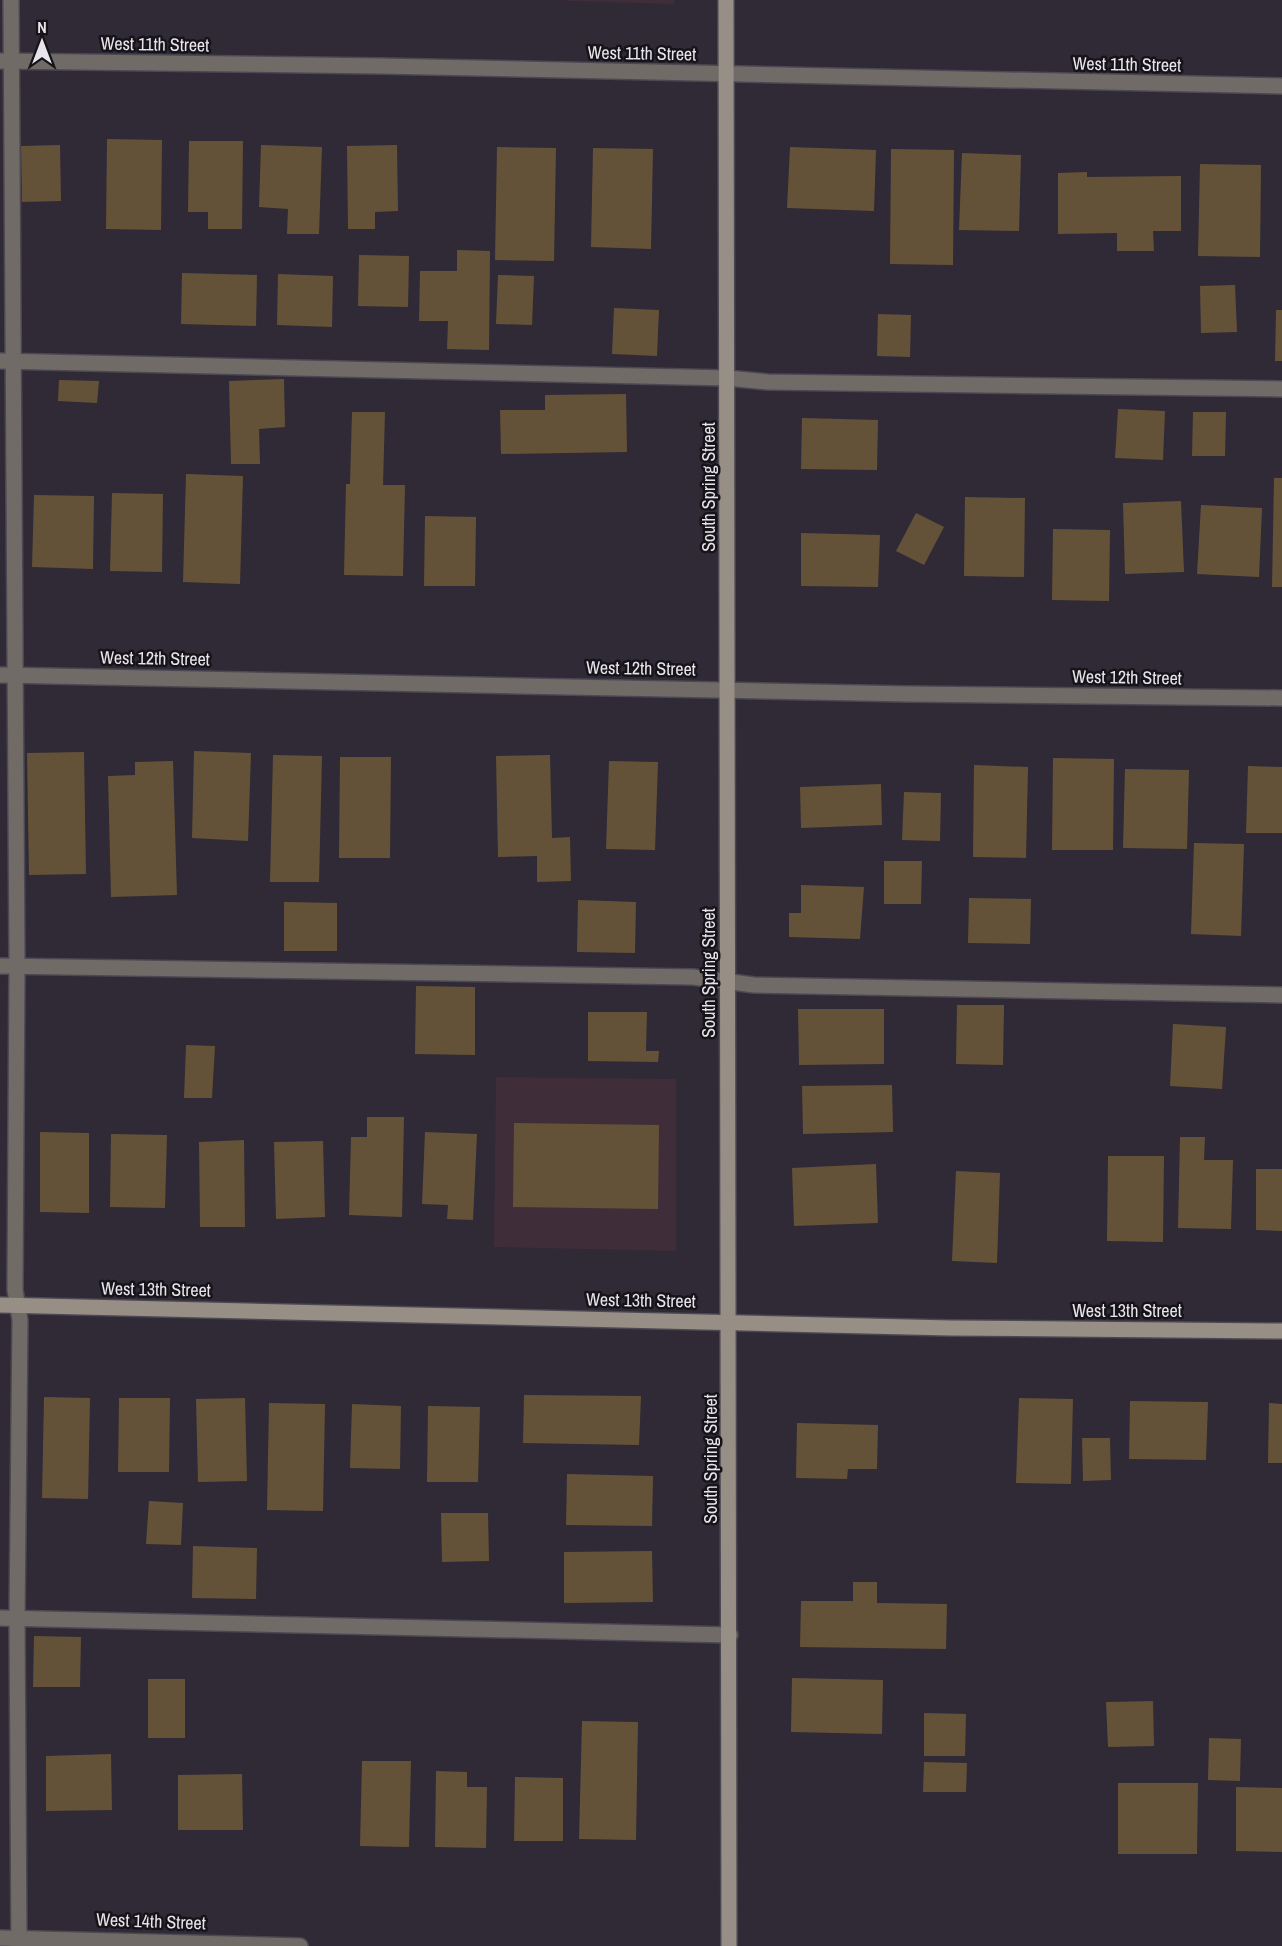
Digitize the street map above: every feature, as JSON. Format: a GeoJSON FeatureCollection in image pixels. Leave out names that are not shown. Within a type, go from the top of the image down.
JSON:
{"type":"FeatureCollection","features":[{"type":"Feature","properties":{"kind":"street"},"geometry":{"type":"LineString","coordinates":[[11,0],[5,61],[8,675],[16,966],[18,1305],[20,1320],[17,1618],[19,1942]]}},
{"type":"Feature","properties":{"kind":"street","name":"South Spring Street"},"geometry":{"type":"LineString","coordinates":[[726,0],[729,1946]]}},
{"type":"Feature","properties":{"kind":"street","name":"West 11th Street"},"geometry":{"type":"LineString","coordinates":[[5,61],[1282,86]]}},
{"type":"Feature","properties":{"kind":"street"},"geometry":{"type":"LineString","coordinates":[[7,361],[727,378],[768,382],[1282,388]]}},
{"type":"Feature","properties":{"kind":"street","name":"West 12th Street"},"geometry":{"type":"LineString","coordinates":[[8,675],[1282,698]]}},
{"type":"Feature","properties":{"kind":"street"},"geometry":{"type":"LineString","coordinates":[[0,966],[693,977],[754,985],[1282,995]]}},
{"type":"Feature","properties":{"kind":"street","name":"West 13th Street"},"geometry":{"type":"LineString","coordinates":[[0,1305],[950,1328],[1282,1331]]}},
{"type":"Feature","properties":{"kind":"street"},"geometry":{"type":"LineString","coordinates":[[0,1618],[543,1628],[730,1635]]}},
{"type":"Feature","properties":{"kind":"street","name":"West 14th Street"},"geometry":{"type":"LineString","coordinates":[[0,1938],[19,1942],[300,1946]]}},
{"type":"Feature","properties":{"kind":"shaded area"},"geometry":{"type":"Polygon","coordinates":[[[674,0],[674,4],[568,1],[674,0]]]}},
{"type":"Feature","properties":{"kind":"shaded area"},"geometry":{"type":"Polygon","coordinates":[[[496,1077],[676,1079],[676,1251],[494,1247],[496,1077]]]}},
{"type":"Feature","properties":{"kind":"building"},"geometry":{"type":"Polygon","coordinates":[[[107,139],[162,140],[161,230],[106,229],[107,139]]]}},
{"type":"Feature","properties":{"kind":"building"},"geometry":{"type":"Polygon","coordinates":[[[189,141],[243,141],[242,229],[208,229],[208,212],[188,212],[189,141]]]}},
{"type":"Feature","properties":{"kind":"building"},"geometry":{"type":"Polygon","coordinates":[[[60,145],[61,201],[22,202],[21,146],[60,145]]]}},
{"type":"Feature","properties":{"kind":"building"},"geometry":{"type":"Polygon","coordinates":[[[261,145],[322,147],[319,234],[287,234],[288,209],[259,207],[261,145]]]}},
{"type":"Feature","properties":{"kind":"building"},"geometry":{"type":"Polygon","coordinates":[[[397,145],[398,211],[375,212],[375,229],[348,229],[347,146],[397,145]]]}},
{"type":"Feature","properties":{"kind":"building"},"geometry":{"type":"Polygon","coordinates":[[[497,147],[556,148],[554,261],[495,260],[497,147]]]}},
{"type":"Feature","properties":{"kind":"building"},"geometry":{"type":"Polygon","coordinates":[[[790,147],[876,150],[874,211],[787,208],[790,147]]]}},
{"type":"Feature","properties":{"kind":"building"},"geometry":{"type":"Polygon","coordinates":[[[593,148],[653,149],[651,249],[591,247],[593,148]]]}},
{"type":"Feature","properties":{"kind":"building"},"geometry":{"type":"Polygon","coordinates":[[[891,149],[954,150],[953,265],[890,264],[891,149]]]}},
{"type":"Feature","properties":{"kind":"building"},"geometry":{"type":"Polygon","coordinates":[[[962,153],[1021,155],[1019,231],[959,230],[962,153]]]}},
{"type":"Feature","properties":{"kind":"building"},"geometry":{"type":"Polygon","coordinates":[[[1200,164],[1261,165],[1260,257],[1198,256],[1200,164]]]}},
{"type":"Feature","properties":{"kind":"building"},"geometry":{"type":"Polygon","coordinates":[[[1087,172],[1087,177],[1181,176],[1181,231],[1153,231],[1154,251],[1117,251],[1117,233],[1058,234],[1058,173],[1087,172]]]}},
{"type":"Feature","properties":{"kind":"building"},"geometry":{"type":"Polygon","coordinates":[[[457,250],[490,251],[489,350],[447,349],[448,321],[419,321],[420,271],[457,271],[457,250]]]}},
{"type":"Feature","properties":{"kind":"building"},"geometry":{"type":"Polygon","coordinates":[[[359,255],[409,256],[408,307],[358,306],[359,255]]]}},
{"type":"Feature","properties":{"kind":"building"},"geometry":{"type":"Polygon","coordinates":[[[182,273],[257,275],[256,326],[181,324],[182,273]]]}},
{"type":"Feature","properties":{"kind":"building"},"geometry":{"type":"Polygon","coordinates":[[[278,274],[333,276],[332,327],[277,325],[278,274]]]}},
{"type":"Feature","properties":{"kind":"building"},"geometry":{"type":"Polygon","coordinates":[[[498,275],[534,276],[532,325],[496,324],[498,275]]]}},
{"type":"Feature","properties":{"kind":"building"},"geometry":{"type":"Polygon","coordinates":[[[1235,285],[1237,332],[1201,333],[1200,286],[1235,285]]]}},
{"type":"Feature","properties":{"kind":"building"},"geometry":{"type":"Polygon","coordinates":[[[614,308],[659,310],[657,356],[612,354],[614,308]]]}},
{"type":"Feature","properties":{"kind":"building"},"geometry":{"type":"Polygon","coordinates":[[[1276,310],[1282,310],[1282,361],[1275,361],[1276,310]]]}},
{"type":"Feature","properties":{"kind":"building"},"geometry":{"type":"Polygon","coordinates":[[[878,314],[911,315],[910,357],[877,356],[878,314]]]}},
{"type":"Feature","properties":{"kind":"building"},"geometry":{"type":"Polygon","coordinates":[[[284,379],[285,427],[259,429],[260,464],[231,464],[229,381],[284,379]]]}},
{"type":"Feature","properties":{"kind":"building"},"geometry":{"type":"Polygon","coordinates":[[[59,380],[99,381],[97,403],[58,401],[59,380]]]}},
{"type":"Feature","properties":{"kind":"building"},"geometry":{"type":"Polygon","coordinates":[[[626,394],[627,452],[501,454],[500,410],[545,410],[545,395],[626,394]]]}},
{"type":"Feature","properties":{"kind":"building"},"geometry":{"type":"Polygon","coordinates":[[[1118,409],[1165,411],[1163,460],[1115,458],[1118,409]]]}},
{"type":"Feature","properties":{"kind":"building"},"geometry":{"type":"Polygon","coordinates":[[[352,412],[385,412],[383,485],[405,485],[403,576],[344,575],[346,484],[350,484],[352,412]]]}},
{"type":"Feature","properties":{"kind":"building"},"geometry":{"type":"Polygon","coordinates":[[[1193,412],[1226,412],[1225,456],[1192,456],[1193,412]]]}},
{"type":"Feature","properties":{"kind":"building"},"geometry":{"type":"Polygon","coordinates":[[[802,418],[878,420],[877,470],[801,469],[802,418]]]}},
{"type":"Feature","properties":{"kind":"building"},"geometry":{"type":"Polygon","coordinates":[[[186,474],[243,476],[240,584],[183,582],[186,474]]]}},
{"type":"Feature","properties":{"kind":"building"},"geometry":{"type":"Polygon","coordinates":[[[1274,478],[1282,478],[1282,587],[1272,587],[1274,478]]]}},
{"type":"Feature","properties":{"kind":"building"},"geometry":{"type":"Polygon","coordinates":[[[112,493],[163,494],[162,572],[110,571],[112,493]]]}},
{"type":"Feature","properties":{"kind":"building"},"geometry":{"type":"Polygon","coordinates":[[[34,495],[94,496],[93,569],[32,567],[34,495]]]}},
{"type":"Feature","properties":{"kind":"building"},"geometry":{"type":"Polygon","coordinates":[[[965,497],[1025,498],[1024,577],[964,576],[965,497]]]}},
{"type":"Feature","properties":{"kind":"building"},"geometry":{"type":"Polygon","coordinates":[[[1181,501],[1184,572],[1125,574],[1123,503],[1181,501]]]}},
{"type":"Feature","properties":{"kind":"building"},"geometry":{"type":"Polygon","coordinates":[[[1201,505],[1262,508],[1259,577],[1197,574],[1201,505]]]}},
{"type":"Feature","properties":{"kind":"building"},"geometry":{"type":"Polygon","coordinates":[[[916,513],[944,527],[924,565],[896,551],[916,513]]]}},
{"type":"Feature","properties":{"kind":"building"},"geometry":{"type":"Polygon","coordinates":[[[425,516],[476,517],[475,586],[424,586],[425,516]]]}},
{"type":"Feature","properties":{"kind":"building"},"geometry":{"type":"Polygon","coordinates":[[[1053,529],[1110,530],[1109,601],[1052,600],[1053,529]]]}},
{"type":"Feature","properties":{"kind":"building"},"geometry":{"type":"Polygon","coordinates":[[[801,533],[880,535],[878,587],[801,586],[801,533]]]}},
{"type":"Feature","properties":{"kind":"building"},"geometry":{"type":"Polygon","coordinates":[[[194,751],[251,753],[248,841],[192,838],[194,751]]]}},
{"type":"Feature","properties":{"kind":"building"},"geometry":{"type":"Polygon","coordinates":[[[84,752],[86,874],[29,875],[27,753],[84,752]]]}},
{"type":"Feature","properties":{"kind":"building"},"geometry":{"type":"Polygon","coordinates":[[[273,755],[322,756],[319,882],[270,882],[273,755]]]}},
{"type":"Feature","properties":{"kind":"building"},"geometry":{"type":"Polygon","coordinates":[[[550,755],[552,838],[570,837],[571,881],[537,882],[537,856],[498,857],[496,756],[550,755]]]}},
{"type":"Feature","properties":{"kind":"building"},"geometry":{"type":"Polygon","coordinates":[[[340,757],[391,757],[390,858],[339,858],[340,757]]]}},
{"type":"Feature","properties":{"kind":"building"},"geometry":{"type":"Polygon","coordinates":[[[1053,758],[1114,759],[1113,850],[1052,850],[1053,758]]]}},
{"type":"Feature","properties":{"kind":"building"},"geometry":{"type":"Polygon","coordinates":[[[173,761],[177,895],[111,897],[108,776],[135,775],[135,762],[173,761]]]}},
{"type":"Feature","properties":{"kind":"building"},"geometry":{"type":"Polygon","coordinates":[[[609,761],[658,762],[655,850],[606,849],[609,761]]]}},
{"type":"Feature","properties":{"kind":"building"},"geometry":{"type":"Polygon","coordinates":[[[974,765],[1028,767],[1026,858],[973,857],[974,765]]]}},
{"type":"Feature","properties":{"kind":"building"},"geometry":{"type":"Polygon","coordinates":[[[1248,766],[1282,767],[1282,833],[1246,833],[1248,766]]]}},
{"type":"Feature","properties":{"kind":"building"},"geometry":{"type":"Polygon","coordinates":[[[1125,769],[1189,770],[1187,849],[1123,848],[1125,769]]]}},
{"type":"Feature","properties":{"kind":"building"},"geometry":{"type":"Polygon","coordinates":[[[881,784],[882,825],[801,828],[800,787],[881,784]]]}},
{"type":"Feature","properties":{"kind":"building"},"geometry":{"type":"Polygon","coordinates":[[[904,792],[941,793],[940,841],[902,840],[904,792]]]}},
{"type":"Feature","properties":{"kind":"building"},"geometry":{"type":"Polygon","coordinates":[[[1194,843],[1244,844],[1241,936],[1191,934],[1194,843]]]}},
{"type":"Feature","properties":{"kind":"building"},"geometry":{"type":"Polygon","coordinates":[[[884,861],[922,861],[921,904],[884,904],[884,861]]]}},
{"type":"Feature","properties":{"kind":"building"},"geometry":{"type":"Polygon","coordinates":[[[801,885],[864,887],[860,939],[789,937],[789,913],[801,913],[801,885]]]}},
{"type":"Feature","properties":{"kind":"building"},"geometry":{"type":"Polygon","coordinates":[[[969,898],[1031,899],[1030,944],[968,943],[969,898]]]}},
{"type":"Feature","properties":{"kind":"building"},"geometry":{"type":"Polygon","coordinates":[[[578,900],[636,902],[635,953],[577,952],[578,900]]]}},
{"type":"Feature","properties":{"kind":"building"},"geometry":{"type":"Polygon","coordinates":[[[284,902],[337,903],[337,951],[284,951],[284,902]]]}},
{"type":"Feature","properties":{"kind":"building"},"geometry":{"type":"Polygon","coordinates":[[[416,986],[475,987],[475,1055],[415,1054],[416,986]]]}},
{"type":"Feature","properties":{"kind":"building"},"geometry":{"type":"Polygon","coordinates":[[[957,1005],[1004,1005],[1003,1065],[956,1064],[957,1005]]]}},
{"type":"Feature","properties":{"kind":"building"},"geometry":{"type":"Polygon","coordinates":[[[798,1009],[884,1009],[884,1064],[799,1065],[798,1009]]]}},
{"type":"Feature","properties":{"kind":"building"},"geometry":{"type":"Polygon","coordinates":[[[588,1012],[647,1012],[646,1051],[659,1051],[658,1062],[588,1061],[588,1012]]]}},
{"type":"Feature","properties":{"kind":"building"},"geometry":{"type":"Polygon","coordinates":[[[1173,1024],[1226,1027],[1222,1089],[1170,1086],[1173,1024]]]}},
{"type":"Feature","properties":{"kind":"building"},"geometry":{"type":"Polygon","coordinates":[[[186,1045],[215,1046],[212,1098],[184,1098],[186,1045]]]}},
{"type":"Feature","properties":{"kind":"building"},"geometry":{"type":"Polygon","coordinates":[[[892,1085],[893,1132],[803,1134],[802,1086],[892,1085]]]}},
{"type":"Feature","properties":{"kind":"building"},"geometry":{"type":"Polygon","coordinates":[[[367,1117],[404,1117],[402,1217],[349,1215],[351,1137],[367,1137],[367,1117]]]}},
{"type":"Feature","properties":{"kind":"building"},"geometry":{"type":"Polygon","coordinates":[[[514,1123],[659,1125],[658,1209],[513,1207],[514,1123]]]}},
{"type":"Feature","properties":{"kind":"building"},"geometry":{"type":"Polygon","coordinates":[[[40,1132],[89,1133],[89,1213],[40,1212],[40,1132]]]}},
{"type":"Feature","properties":{"kind":"building"},"geometry":{"type":"Polygon","coordinates":[[[425,1132],[477,1134],[473,1220],[447,1219],[448,1205],[422,1204],[425,1132]]]}},
{"type":"Feature","properties":{"kind":"building"},"geometry":{"type":"Polygon","coordinates":[[[111,1134],[167,1135],[165,1208],[110,1207],[111,1134]]]}},
{"type":"Feature","properties":{"kind":"building"},"geometry":{"type":"Polygon","coordinates":[[[1180,1137],[1205,1137],[1204,1160],[1233,1160],[1231,1229],[1178,1228],[1180,1137]]]}},
{"type":"Feature","properties":{"kind":"building"},"geometry":{"type":"Polygon","coordinates":[[[244,1140],[245,1227],[200,1227],[199,1142],[244,1140]]]}},
{"type":"Feature","properties":{"kind":"building"},"geometry":{"type":"Polygon","coordinates":[[[323,1141],[325,1217],[276,1219],[274,1142],[323,1141]]]}},
{"type":"Feature","properties":{"kind":"building"},"geometry":{"type":"Polygon","coordinates":[[[1108,1156],[1164,1156],[1163,1242],[1107,1241],[1108,1156]]]}},
{"type":"Feature","properties":{"kind":"building"},"geometry":{"type":"Polygon","coordinates":[[[876,1164],[878,1223],[794,1226],[792,1168],[876,1164]]]}},
{"type":"Feature","properties":{"kind":"building"},"geometry":{"type":"Polygon","coordinates":[[[1256,1169],[1282,1169],[1282,1231],[1256,1230],[1256,1169]]]}},
{"type":"Feature","properties":{"kind":"building"},"geometry":{"type":"Polygon","coordinates":[[[956,1171],[1000,1173],[997,1263],[952,1261],[956,1171]]]}},
{"type":"Feature","properties":{"kind":"building"},"geometry":{"type":"Polygon","coordinates":[[[524,1395],[641,1396],[639,1445],[523,1443],[524,1395]]]}},
{"type":"Feature","properties":{"kind":"building"},"geometry":{"type":"Polygon","coordinates":[[[44,1397],[90,1398],[88,1499],[42,1498],[44,1397]]]}},
{"type":"Feature","properties":{"kind":"building"},"geometry":{"type":"Polygon","coordinates":[[[119,1398],[170,1398],[169,1472],[118,1472],[119,1398]]]}},
{"type":"Feature","properties":{"kind":"building"},"geometry":{"type":"Polygon","coordinates":[[[245,1398],[247,1481],[198,1482],[196,1399],[245,1398]]]}},
{"type":"Feature","properties":{"kind":"building"},"geometry":{"type":"Polygon","coordinates":[[[1019,1398],[1073,1399],[1071,1484],[1016,1483],[1019,1398]]]}},
{"type":"Feature","properties":{"kind":"building"},"geometry":{"type":"Polygon","coordinates":[[[1130,1401],[1208,1402],[1206,1460],[1129,1459],[1130,1401]]]}},
{"type":"Feature","properties":{"kind":"building"},"geometry":{"type":"Polygon","coordinates":[[[269,1403],[325,1404],[323,1511],[267,1510],[269,1403]]]}},
{"type":"Feature","properties":{"kind":"building"},"geometry":{"type":"Polygon","coordinates":[[[1269,1403],[1282,1404],[1282,1463],[1268,1463],[1269,1403]]]}},
{"type":"Feature","properties":{"kind":"building"},"geometry":{"type":"Polygon","coordinates":[[[352,1404],[401,1406],[400,1469],[350,1468],[352,1404]]]}},
{"type":"Feature","properties":{"kind":"building"},"geometry":{"type":"Polygon","coordinates":[[[428,1406],[480,1407],[478,1482],[427,1482],[428,1406]]]}},
{"type":"Feature","properties":{"kind":"building"},"geometry":{"type":"Polygon","coordinates":[[[797,1423],[878,1425],[877,1469],[848,1469],[847,1479],[796,1478],[797,1423]]]}},
{"type":"Feature","properties":{"kind":"building"},"geometry":{"type":"Polygon","coordinates":[[[1082,1438],[1110,1438],[1111,1480],[1083,1481],[1082,1438]]]}},
{"type":"Feature","properties":{"kind":"building"},"geometry":{"type":"Polygon","coordinates":[[[567,1474],[653,1476],[652,1526],[566,1525],[567,1474]]]}},
{"type":"Feature","properties":{"kind":"building"},"geometry":{"type":"Polygon","coordinates":[[[149,1501],[183,1503],[181,1545],[146,1544],[149,1501]]]}},
{"type":"Feature","properties":{"kind":"building"},"geometry":{"type":"Polygon","coordinates":[[[441,1513],[488,1513],[489,1561],[442,1562],[441,1513]]]}},
{"type":"Feature","properties":{"kind":"building"},"geometry":{"type":"Polygon","coordinates":[[[193,1546],[257,1548],[256,1599],[192,1598],[193,1546]]]}},
{"type":"Feature","properties":{"kind":"building"},"geometry":{"type":"Polygon","coordinates":[[[652,1551],[653,1602],[564,1603],[564,1552],[652,1551]]]}},
{"type":"Feature","properties":{"kind":"building"},"geometry":{"type":"Polygon","coordinates":[[[853,1582],[877,1582],[877,1603],[947,1604],[946,1649],[800,1647],[801,1601],[853,1601],[853,1582]]]}},
{"type":"Feature","properties":{"kind":"building"},"geometry":{"type":"Polygon","coordinates":[[[34,1636],[81,1637],[80,1687],[33,1687],[34,1636]]]}},
{"type":"Feature","properties":{"kind":"building"},"geometry":{"type":"Polygon","coordinates":[[[792,1678],[883,1680],[882,1734],[791,1732],[792,1678]]]}},
{"type":"Feature","properties":{"kind":"building"},"geometry":{"type":"Polygon","coordinates":[[[148,1679],[185,1679],[185,1738],[148,1738],[148,1679]]]}},
{"type":"Feature","properties":{"kind":"building"},"geometry":{"type":"Polygon","coordinates":[[[1153,1701],[1154,1746],[1108,1747],[1106,1702],[1153,1701]]]}},
{"type":"Feature","properties":{"kind":"building"},"geometry":{"type":"Polygon","coordinates":[[[924,1713],[966,1714],[965,1756],[924,1756],[924,1713]]]}},
{"type":"Feature","properties":{"kind":"building"},"geometry":{"type":"Polygon","coordinates":[[[582,1721],[638,1722],[636,1840],[579,1839],[582,1721]]]}},
{"type":"Feature","properties":{"kind":"building"},"geometry":{"type":"Polygon","coordinates":[[[1209,1738],[1241,1739],[1240,1781],[1208,1780],[1209,1738]]]}},
{"type":"Feature","properties":{"kind":"building"},"geometry":{"type":"Polygon","coordinates":[[[111,1754],[112,1810],[46,1811],[46,1756],[111,1754]]]}},
{"type":"Feature","properties":{"kind":"building"},"geometry":{"type":"Polygon","coordinates":[[[362,1761],[411,1761],[409,1847],[360,1846],[362,1761]]]}},
{"type":"Feature","properties":{"kind":"building"},"geometry":{"type":"Polygon","coordinates":[[[924,1762],[967,1763],[966,1792],[923,1792],[924,1762]]]}},
{"type":"Feature","properties":{"kind":"building"},"geometry":{"type":"Polygon","coordinates":[[[436,1771],[467,1772],[467,1787],[487,1787],[486,1848],[435,1847],[436,1771]]]}},
{"type":"Feature","properties":{"kind":"building"},"geometry":{"type":"Polygon","coordinates":[[[242,1774],[243,1830],[178,1830],[178,1775],[242,1774]]]}},
{"type":"Feature","properties":{"kind":"building"},"geometry":{"type":"Polygon","coordinates":[[[515,1777],[563,1778],[563,1841],[514,1841],[515,1777]]]}},
{"type":"Feature","properties":{"kind":"building"},"geometry":{"type":"Polygon","coordinates":[[[1118,1783],[1198,1783],[1197,1854],[1118,1854],[1118,1783]]]}},
{"type":"Feature","properties":{"kind":"building"},"geometry":{"type":"Polygon","coordinates":[[[1236,1787],[1282,1788],[1282,1852],[1236,1851],[1236,1787]]]}}]}
